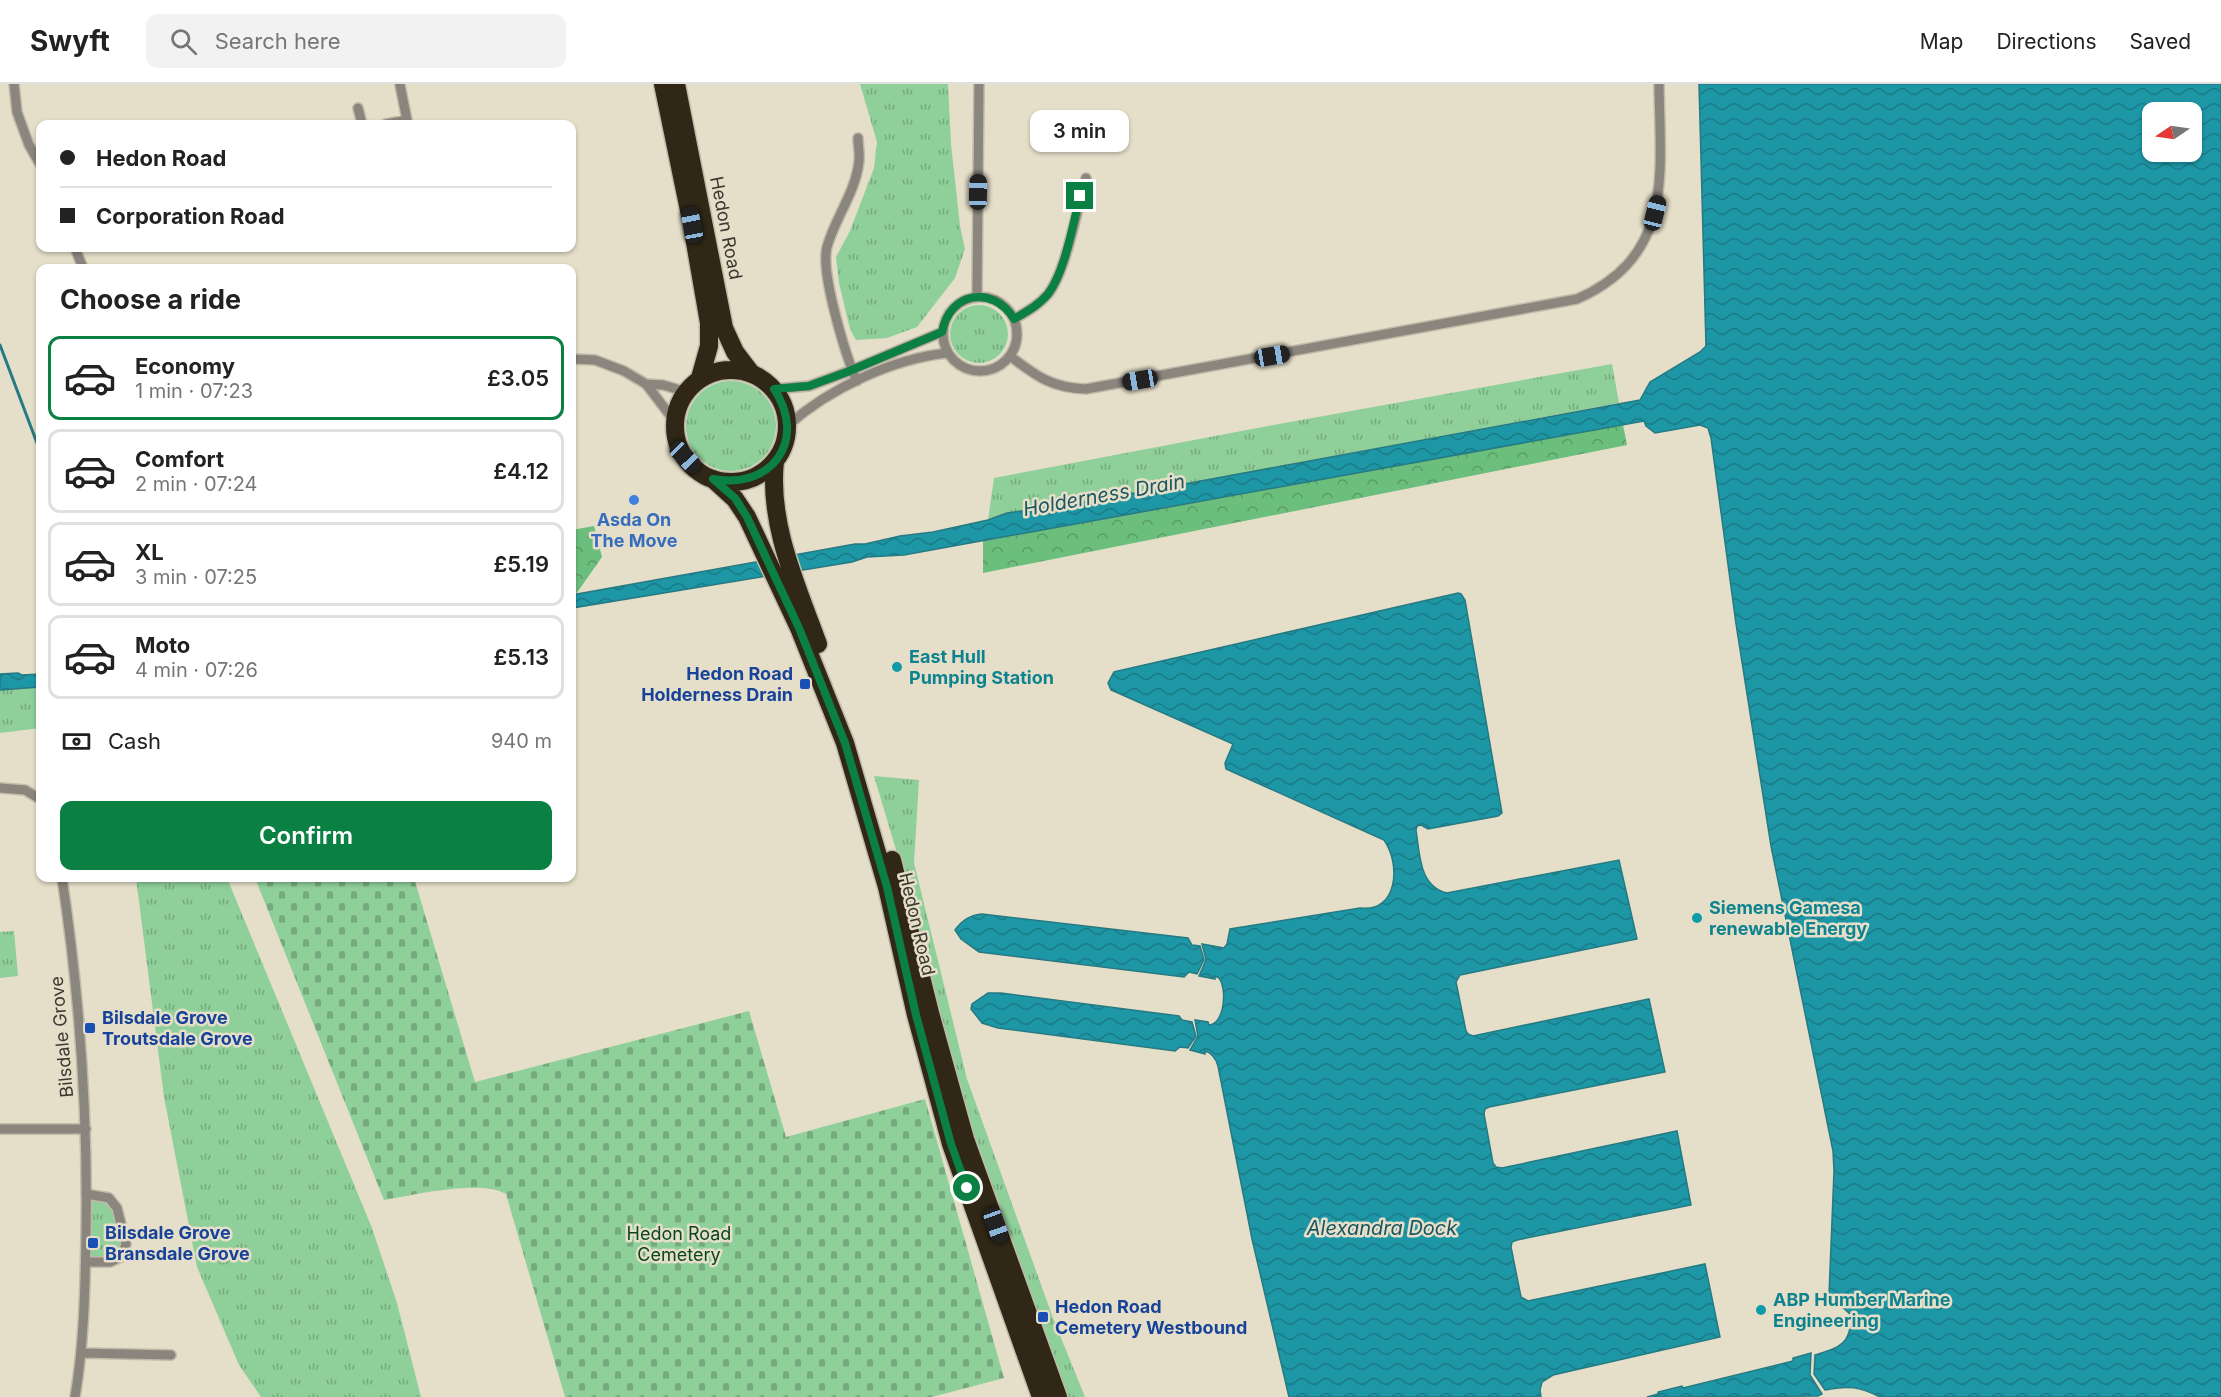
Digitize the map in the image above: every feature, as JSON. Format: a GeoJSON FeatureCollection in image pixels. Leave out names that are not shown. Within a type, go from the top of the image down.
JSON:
{"type":"FeatureCollection","features":[{"type":"Feature","properties":{"kind":"highway","name":"Hedon Road"},"geometry":{"type":"LineString","coordinates":[[663,84],[692,225],[709,323],[709,346],[700,378]]}},
{"type":"Feature","properties":{"kind":"highway","name":"Hedon Road"},"geometry":{"type":"LineString","coordinates":[[676,84],[724,328],[735,352],[751,373]]}},
{"type":"Feature","properties":{"kind":"highway"},"geometry":{"type":"LineString","coordinates":[[735,370],[751,373],[774,389],[786,413],[788,426],[784,444],[776,461],[763,472],[747,480],[730,482],[713,479],[699,471],[685,457],[676,436],[676,423],[681,401],[700,378],[719,371],[735,370]]}},
{"type":"Feature","properties":{"kind":"highway","name":"Hedon Road"},"geometry":{"type":"LineString","coordinates":[[776,461],[773,493],[784,546],[788,585],[799,628],[845,743],[887,887],[916,1015],[951,1144],[1041,1397]]}},
{"type":"Feature","properties":{"kind":"highway","name":"Hedon Road"},"geometry":{"type":"LineString","coordinates":[[713,479],[743,508],[761,548],[788,585],[856,742],[899,883],[930,1013],[965,1139],[1058,1397]]}},
{"type":"Feature","properties":{"kind":"street"},"geometry":{"type":"LineString","coordinates":[[14,84],[17,112],[36,157]]}},
{"type":"Feature","properties":{"kind":"street"},"geometry":{"type":"LineString","coordinates":[[977,297],[979,84]]}},
{"type":"Feature","properties":{"kind":"street"},"geometry":{"type":"LineString","coordinates":[[1010,356],[1048,382],[1086,389],[1577,299],[1603,286],[1625,268],[1643,242],[1650,227],[1658,199],[1660,181],[1659,84]]}},
{"type":"Feature","properties":{"kind":"street"},"geometry":{"type":"LineString","coordinates":[[400,85],[408,120]]}},
{"type":"Feature","properties":{"kind":"street"},"geometry":{"type":"LineString","coordinates":[[358,108],[361,120]]}},
{"type":"Feature","properties":{"kind":"street"},"geometry":{"type":"LineString","coordinates":[[857,381],[828,288],[826,252],[851,190],[859,161],[858,138]]}},
{"type":"Feature","properties":{"kind":"street"},"geometry":{"type":"LineString","coordinates":[[1014,319],[1048,295],[1059,276],[1086,178]]}},
{"type":"Feature","properties":{"kind":"street"},"geometry":{"type":"LineString","coordinates":[[977,297],[999,302],[1008,309],[1014,319],[1017,332],[1016,344],[1010,356],[996,368],[978,372],[955,363],[947,353],[942,332],[947,315],[953,308],[960,302],[977,297]]}},
{"type":"Feature","properties":{"kind":"street"},"geometry":{"type":"LineString","coordinates":[[774,389],[809,386],[942,332]]}},
{"type":"Feature","properties":{"kind":"street"},"geometry":{"type":"LineString","coordinates":[[788,426],[804,411],[833,392],[919,358],[947,353]]}},
{"type":"Feature","properties":{"kind":"street"},"geometry":{"type":"LineString","coordinates":[[576,359],[595,360],[624,371],[646,384],[676,423]]}},
{"type":"Feature","properties":{"kind":"street"},"geometry":{"type":"LineString","coordinates":[[646,384],[663,385],[687,392]]}},
{"type":"Feature","properties":{"kind":"street"},"geometry":{"type":"LineString","coordinates":[[0,788],[25,790],[36,797]]}},
{"type":"Feature","properties":{"kind":"street","name":"Bilsdale Grove"},"geometry":{"type":"LineString","coordinates":[[62,882],[81,1042],[86,1129],[86,1262],[82,1353],[75,1397]]}},
{"type":"Feature","properties":{"kind":"street"},"geometry":{"type":"LineString","coordinates":[[0,1129],[86,1129]]}},
{"type":"Feature","properties":{"kind":"street"},"geometry":{"type":"LineString","coordinates":[[86,1194],[109,1198],[117,1208],[126,1244],[121,1257],[110,1262],[86,1262]]}},
{"type":"Feature","properties":{"kind":"street"},"geometry":{"type":"LineString","coordinates":[[82,1353],[171,1355]]}},
{"type":"Feature","properties":{"kind":"green space"},"geometry":{"type":"Polygon","coordinates":[[[860,84],[948,84],[951,144],[960,226],[965,249],[955,278],[917,327],[887,338],[856,340],[850,329],[839,283],[836,257],[850,231],[874,168],[877,142],[860,84]]]}},
{"type":"Feature","properties":{"kind":"green space"},"geometry":{"type":"Polygon","coordinates":[[[979,305],[990,307],[1003,318],[1008,334],[1006,345],[995,358],[979,363],[968,361],[955,350],[950,334],[952,323],[963,310],[979,305]]]}},
{"type":"Feature","properties":{"kind":"green space"},"geometry":{"type":"Polygon","coordinates":[[[1612,364],[1619,403],[1190,483],[1067,505],[1007,513],[988,520],[994,478],[1612,364]]]}},
{"type":"Feature","properties":{"kind":"green space"},"geometry":{"type":"Polygon","coordinates":[[[731,381],[748,384],[763,394],[773,409],[776,426],[773,443],[763,458],[748,468],[731,471],[714,468],[699,458],[689,443],[686,426],[689,409],[699,394],[714,384],[731,381]]]}},
{"type":"Feature","properties":{"kind":"green space"},"geometry":{"type":"Polygon","coordinates":[[[1623,425],[1627,445],[983,573],[983,541],[1623,425]]]}},
{"type":"Feature","properties":{"kind":"green space"},"geometry":{"type":"Polygon","coordinates":[[[594,526],[602,557],[576,594],[576,529],[594,526]]]}},
{"type":"Feature","properties":{"kind":"green space"},"geometry":{"type":"Polygon","coordinates":[[[36,687],[36,728],[0,733],[0,690],[36,687]]]}},
{"type":"Feature","properties":{"kind":"green space"},"geometry":{"type":"Polygon","coordinates":[[[874,776],[919,780],[914,863],[967,1079],[1053,1318],[1085,1397],[1062,1397],[968,1139],[905,880],[874,776]]]}},
{"type":"Feature","properties":{"kind":"green space"},"geometry":{"type":"Polygon","coordinates":[[[137,882],[229,882],[372,1228],[397,1303],[421,1397],[261,1397],[239,1365],[197,1267],[164,1097],[137,882]]]}},
{"type":"Feature","properties":{"kind":"green space","name":"Hedon Road Cemetery"},"geometry":{"type":"Polygon","coordinates":[[[257,882],[415,882],[475,1082],[749,1011],[786,1137],[925,1099],[1004,1378],[932,1397],[565,1397],[506,1194],[481,1188],[464,1188],[384,1200],[257,882]]]}},
{"type":"Feature","properties":{"kind":"green space"},"geometry":{"type":"Polygon","coordinates":[[[14,931],[18,976],[0,978],[0,932],[14,931]]]}},
{"type":"Feature","properties":{"kind":"green space"},"geometry":{"type":"Polygon","coordinates":[[[86,1194],[109,1198],[126,1244],[121,1257],[86,1262],[86,1194]]]}},
{"type":"Feature","properties":{"kind":"water"},"geometry":{"type":"Polygon","coordinates":[[[1699,84],[2221,84],[2221,1397],[1880,1397],[1854,1388],[1825,1390],[1814,1374],[1815,1355],[1843,1343],[1851,1325],[1851,1315],[1829,1295],[1833,1151],[1771,846],[1708,428],[1700,425],[1655,433],[1646,426],[1644,421],[904,555],[867,557],[852,562],[576,607],[576,594],[933,532],[988,520],[1007,513],[1067,505],[1640,400],[1650,382],[1700,352],[1706,346],[1699,84]]]}},
{"type":"Feature","properties":{"kind":"water","name":"Alexandra Dock"},"geometry":{"type":"Polygon","coordinates":[[[1458,593],[1465,600],[1502,813],[1498,816],[1428,829],[1421,825],[1417,826],[1420,859],[1426,877],[1431,884],[1447,893],[1619,860],[1637,939],[1460,975],[1456,982],[1466,1031],[1473,1036],[1649,999],[1665,1072],[1485,1109],[1493,1163],[1496,1167],[1502,1168],[1677,1131],[1691,1205],[1512,1242],[1521,1297],[1528,1301],[1705,1264],[1720,1337],[1553,1375],[1542,1382],[1541,1397],[1289,1397],[1252,1239],[1218,1066],[1210,1053],[1190,1050],[1198,1036],[1195,1020],[1208,1022],[1209,1025],[1214,1023],[1221,1012],[1224,997],[1219,978],[1199,976],[1206,960],[1202,944],[1224,948],[1230,929],[1373,907],[1382,903],[1389,895],[1393,885],[1393,861],[1384,840],[1226,769],[1225,763],[1233,744],[1111,690],[1108,683],[1114,672],[1458,593]]]}},
{"type":"Feature","properties":{"kind":"water"},"geometry":{"type":"Polygon","coordinates":[[[0,674],[36,674],[36,687],[0,690],[0,674]]]}},
{"type":"Feature","properties":{"kind":"water"},"geometry":{"type":"Polygon","coordinates":[[[982,914],[1188,938],[1192,945],[1200,946],[1204,960],[1197,974],[1189,972],[1184,977],[979,952],[961,939],[955,930],[960,923],[982,914]]]}},
{"type":"Feature","properties":{"kind":"water"},"geometry":{"type":"Polygon","coordinates":[[[988,993],[1179,1016],[1182,1020],[1192,1022],[1196,1036],[1188,1048],[1180,1047],[1175,1051],[998,1028],[982,1023],[971,1009],[972,1004],[988,993]]]}},
{"type":"Feature","properties":{"kind":"water"},"geometry":{"type":"Polygon","coordinates":[[[1811,1353],[1810,1375],[1822,1394],[1818,1396],[1647,1397],[1682,1386],[1683,1388],[1793,1361],[1793,1358],[1811,1353]]]}},
{"type":"Feature","properties":{"kind":"waterway"},"geometry":{"type":"LineString","coordinates":[[0,345],[36,440]]}},
{"type":"Feature","properties":{"kind":"place","name":"Asda On The Move"},"geometry":{"type":"Point","coordinates":[634,500]}},
{"type":"Feature","properties":{"kind":"place","name":"East Hull Pumping Station"},"geometry":{"type":"Point","coordinates":[897,667]}},
{"type":"Feature","properties":{"kind":"place","name":"Hedon Road Holderness Drain"},"geometry":{"type":"Point","coordinates":[805,684]}},
{"type":"Feature","properties":{"kind":"place","name":"Siemens Gamesa renewable Energy"},"geometry":{"type":"Point","coordinates":[1697,918]}},
{"type":"Feature","properties":{"kind":"place","name":"Bilsdale Grove Troutsdale Grove"},"geometry":{"type":"Point","coordinates":[90,1028]}},
{"type":"Feature","properties":{"kind":"place","name":"Bilsdale Grove Bransdale Grove"},"geometry":{"type":"Point","coordinates":[93,1243]}},
{"type":"Feature","properties":{"kind":"place","name":"ABP Humber Marine Engineering"},"geometry":{"type":"Point","coordinates":[1761,1310]}},
{"type":"Feature","properties":{"kind":"place","name":"Hedon Road Cemetery Westbound"},"geometry":{"type":"Point","coordinates":[1043,1317]}},
{"type":"Feature","properties":{"kind":"route"},"geometry":{"type":"LineString","coordinates":[[967,1188],[951,1144],[916,1015],[887,887],[845,743],[799,628],[743,508],[713,479],[730,482],[747,480],[763,472],[776,461],[784,444],[788,426],[786,413],[774,389],[809,386],[942,332],[947,315],[960,302],[968,298],[988,298],[999,302],[1008,309],[1014,319],[1034,306],[1048,295],[1059,276],[1080,196]]}},
{"type":"Feature","properties":{"kind":"water label","name":"Holderness Drain"},"geometry":{"type":"Point","coordinates":[1104,495]}}]}
